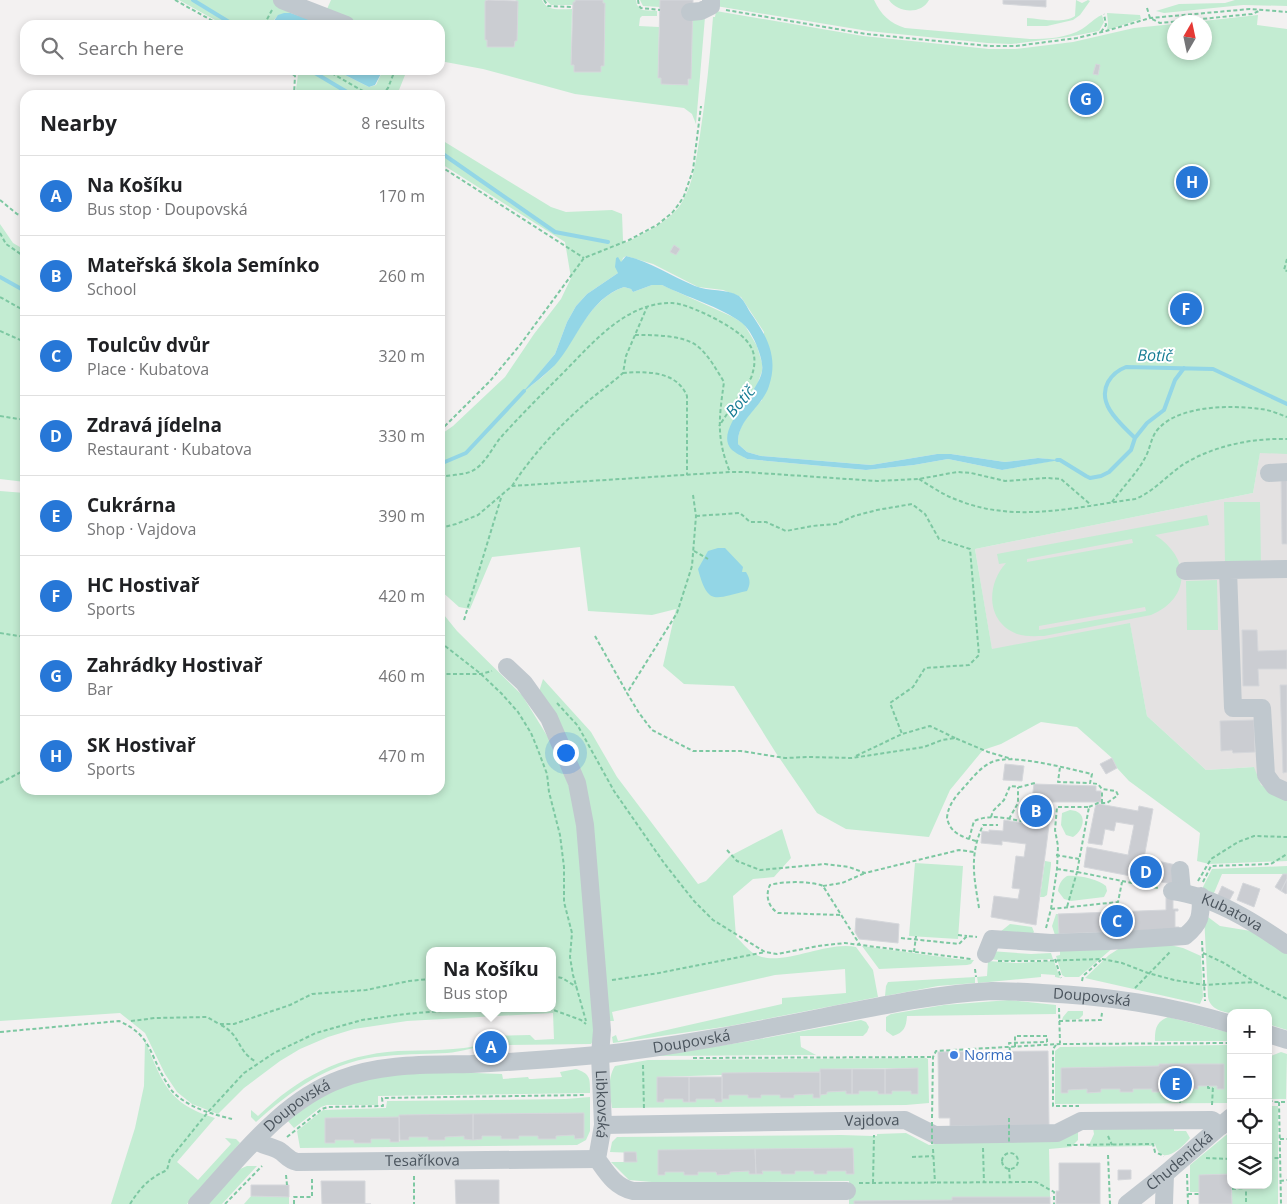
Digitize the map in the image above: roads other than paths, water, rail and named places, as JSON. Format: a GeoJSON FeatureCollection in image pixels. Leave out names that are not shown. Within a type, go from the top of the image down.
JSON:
{"type":"FeatureCollection","features":[{"type":"Feature","properties":{"kind":"street"},"geometry":{"type":"LineString","coordinates":[[278,4],[321,7],[339,20]]}},
{"type":"Feature","properties":{"kind":"street"},"geometry":{"type":"LineString","coordinates":[[690,12],[706,10],[710,6],[718,5]]}},
{"type":"Feature","properties":{"kind":"street"},"geometry":{"type":"LineString","coordinates":[[1185,571],[1287,569]]}},
{"type":"Feature","properties":{"kind":"street"},"geometry":{"type":"LineString","coordinates":[[1228,570],[1233,708],[1262,708],[1266,775],[1274,786],[1287,792]]}},
{"type":"Feature","properties":{"kind":"street","name":"Libkovská"},"geometry":{"type":"LineString","coordinates":[[507,667],[524,683],[549,718],[577,784],[585,825],[602,1030],[600,1055],[603,1125],[598,1159],[612,1180],[623,1188],[632,1191],[851,1187]]}},
{"type":"Feature","properties":{"kind":"street","name":"Kubatova"},"geometry":{"type":"LineString","coordinates":[[1180,870],[1177,892],[1201,891],[1287,945]]}},
{"type":"Feature","properties":{"kind":"street"},"geometry":{"type":"LineString","coordinates":[[987,953],[1051,943],[1185,936],[1195,928],[1201,916],[1201,891]]}},
{"type":"Feature","properties":{"kind":"street","name":"Doupovská"},"geometry":{"type":"LineString","coordinates":[[197,1204],[256,1140],[285,1113],[313,1093],[338,1080],[366,1071],[408,1066],[517,1062],[600,1055],[734,1035],[918,999],[990,992],[1065,994],[1125,999],[1176,1009],[1227,1023]]}},
{"type":"Feature","properties":{"kind":"street"},"geometry":{"type":"LineString","coordinates":[[1272,1035],[1287,1040]]}},
{"type":"Feature","properties":{"kind":"street","name":"Vajdova"},"geometry":{"type":"LineString","coordinates":[[603,1125],[905,1120],[935,1135],[1057,1133],[1081,1120],[1226,1121]]}},
{"type":"Feature","properties":{"kind":"street","name":"Chudenická"},"geometry":{"type":"LineString","coordinates":[[1127,1204],[1226,1121]]}},
{"type":"Feature","properties":{"kind":"street","name":"Tesaříkova"},"geometry":{"type":"LineString","coordinates":[[256,1140],[262,1145],[280,1151],[290,1160],[312,1162],[598,1159]]}},
{"type":"Feature","properties":{"kind":"street"},"geometry":{"type":"LineString","coordinates":[[1164,1204],[1165,1174]]}},
{"type":"Feature","properties":{"kind":"water"},"geometry":{"type":"Polygon","coordinates":[[[291,13],[311,20],[274,20],[278,15],[291,13]]]}},
{"type":"Feature","properties":{"kind":"water"},"geometry":{"type":"Polygon","coordinates":[[[345,75],[380,75],[375,85],[369,87],[345,75]]]}},
{"type":"Feature","properties":{"kind":"water"},"geometry":{"type":"Polygon","coordinates":[[[626,256],[652,265],[695,286],[729,292],[739,296],[761,329],[772,355],[772,375],[766,394],[741,427],[738,444],[747,452],[761,456],[871,465],[937,454],[951,454],[1005,462],[1038,458],[1060,460],[1002,470],[948,459],[866,470],[747,459],[731,449],[727,441],[728,431],[733,421],[754,390],[762,371],[758,348],[745,326],[734,317],[662,285],[652,285],[633,292],[631,289],[624,287],[601,301],[592,310],[555,365],[522,393],[555,354],[567,322],[576,306],[587,294],[618,273],[615,267],[616,258],[618,257],[621,262],[626,256]]]}},
{"type":"Feature","properties":{"kind":"water"},"geometry":{"type":"Polygon","coordinates":[[[725,548],[743,567],[742,572],[746,572],[750,581],[747,591],[720,597],[709,595],[698,569],[708,551],[725,548]]]}},
{"type":"Feature","properties":{"kind":"waterway"},"geometry":{"type":"LineString","coordinates":[[193,0],[226,20]]}},
{"type":"Feature","properties":{"kind":"waterway"},"geometry":{"type":"LineString","coordinates":[[318,75],[344,90]]}},
{"type":"Feature","properties":{"kind":"waterway"},"geometry":{"type":"LineString","coordinates":[[445,155],[555,232],[608,242]]}},
{"type":"Feature","properties":{"kind":"waterway","name":"Botič"},"geometry":{"type":"LineString","coordinates":[[0,277],[20,288]]}},
{"type":"Feature","properties":{"kind":"waterway","name":"Botič"},"geometry":{"type":"LineString","coordinates":[[1057,460],[1090,478],[1109,472],[1131,450],[1135,438],[1117,420],[1105,398],[1105,390],[1110,379],[1126,367],[1213,369],[1287,404]]}},
{"type":"Feature","properties":{"kind":"waterway","name":"Botič"},"geometry":{"type":"LineString","coordinates":[[1135,438],[1147,423],[1164,410],[1175,380],[1184,368]]}},
{"type":"Feature","properties":{"kind":"waterway","name":"Botič"},"geometry":{"type":"LineString","coordinates":[[445,462],[466,453],[524,391]]}},
{"type":"Feature","properties":{"kind":"place","name":"Zahrádky Hostivař"},"geometry":{"type":"Point","coordinates":[1086,99]}},
{"type":"Feature","properties":{"kind":"place","name":"SK Hostivař"},"geometry":{"type":"Point","coordinates":[1192,182]}},
{"type":"Feature","properties":{"kind":"place","name":"HC Hostivař"},"geometry":{"type":"Point","coordinates":[1186,309]}},
{"type":"Feature","properties":{"kind":"place","name":"Mateřská škola Semínko"},"geometry":{"type":"Point","coordinates":[1036,811]}},
{"type":"Feature","properties":{"kind":"place","name":"Zdravá jídelna"},"geometry":{"type":"Point","coordinates":[1146,872]}},
{"type":"Feature","properties":{"kind":"place","name":"Toulcův dvůr"},"geometry":{"type":"Point","coordinates":[1117,921]}},
{"type":"Feature","properties":{"kind":"place","name":"Na Košíku"},"geometry":{"type":"Point","coordinates":[491,1047]}},
{"type":"Feature","properties":{"kind":"place","name":"Norma"},"geometry":{"type":"Point","coordinates":[954,1055]}},
{"type":"Feature","properties":{"kind":"place","name":"Cukrárna"},"geometry":{"type":"Point","coordinates":[1176,1084]}}]}
